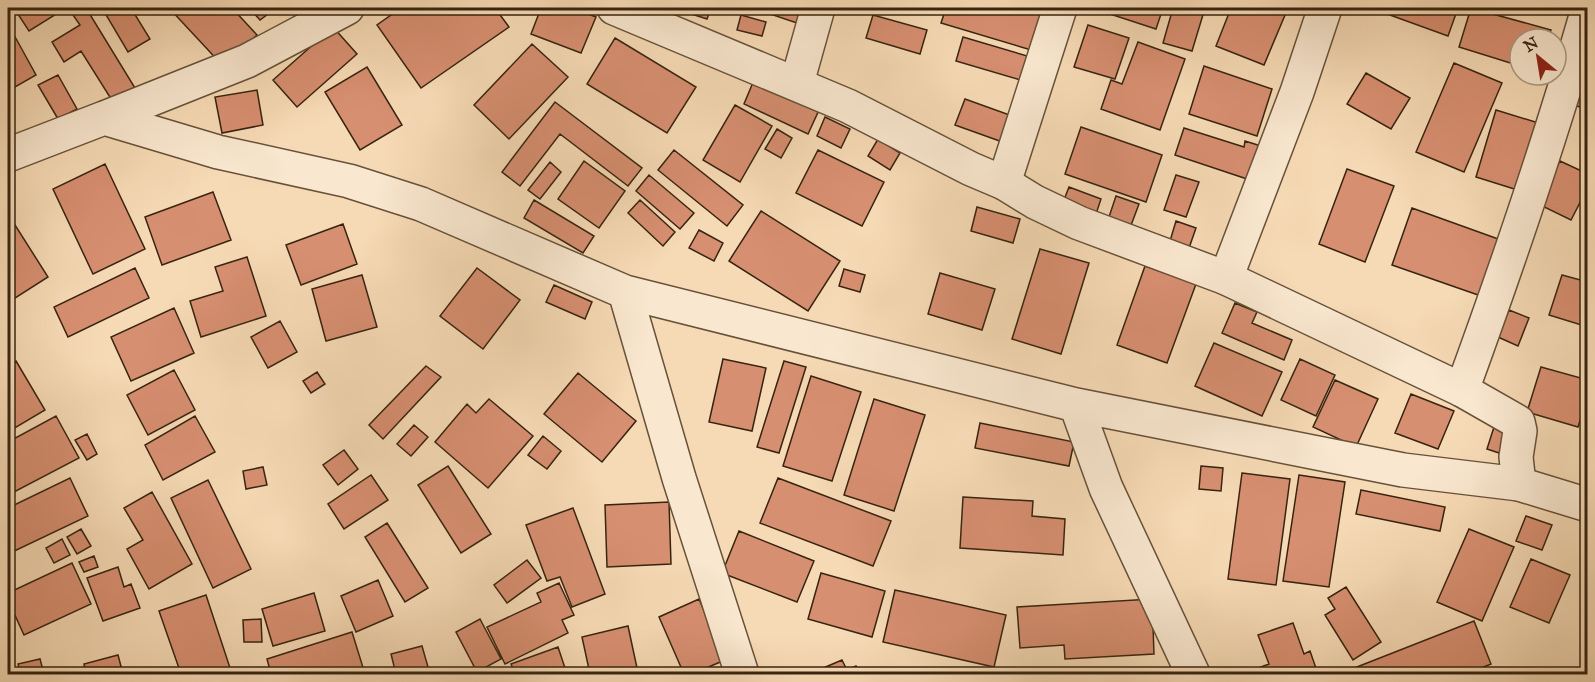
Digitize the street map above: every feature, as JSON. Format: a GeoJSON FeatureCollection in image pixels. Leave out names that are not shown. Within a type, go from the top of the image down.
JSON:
{"type":"FeatureCollection","features":[{"type":"Feature","properties":{"kind":"street"},"geometry":{"type":"LineString","coordinates":[[8,155],[247,61],[347,8]]}},
{"type":"Feature","properties":{"kind":"street"},"geometry":{"type":"LineString","coordinates":[[614,8],[797,83],[1004,183],[1035,202],[1079,223],[1226,278],[1462,390],[1518,422],[1520,431],[1516,457],[1519,484]]}},
{"type":"Feature","properties":{"kind":"street"},"geometry":{"type":"LineString","coordinates":[[797,83],[818,8]]}},
{"type":"Feature","properties":{"kind":"street"},"geometry":{"type":"LineString","coordinates":[[1004,183],[1060,8]]}},
{"type":"Feature","properties":{"kind":"street"},"geometry":{"type":"LineString","coordinates":[[1226,278],[1297,92],[1325,8]]}},
{"type":"Feature","properties":{"kind":"street"},"geometry":{"type":"LineString","coordinates":[[1462,390],[1524,218],[1561,104],[1587,9]]}},
{"type":"Feature","properties":{"kind":"street"},"geometry":{"type":"LineString","coordinates":[[104,118],[218,152],[349,182],[422,204],[625,292],[1076,405],[1403,470],[1519,484],[1587,505]]}},
{"type":"Feature","properties":{"kind":"street"},"geometry":{"type":"LineString","coordinates":[[625,292],[683,490],[742,675]]}},
{"type":"Feature","properties":{"kind":"street"},"geometry":{"type":"LineString","coordinates":[[1076,405],[1106,488],[1193,675]]}},
{"type":"Feature","properties":{"kind":"building"},"geometry":{"type":"Polygon","coordinates":[[[14,8],[66,8],[29,31],[14,8]]]}},
{"type":"Feature","properties":{"kind":"building"},"geometry":{"type":"Polygon","coordinates":[[[86,8],[135,88],[113,102],[81,51],[64,62],[52,42],[80,25],[73,15],[86,8]]]}},
{"type":"Feature","properties":{"kind":"building"},"geometry":{"type":"Polygon","coordinates":[[[102,8],[131,8],[150,39],[128,52],[102,8]]]}},
{"type":"Feature","properties":{"kind":"building"},"geometry":{"type":"Polygon","coordinates":[[[169,8],[232,8],[257,35],[223,66],[169,8]]]}},
{"type":"Feature","properties":{"kind":"building"},"geometry":{"type":"Polygon","coordinates":[[[249,8],[276,8],[260,20],[249,8]]]}},
{"type":"Feature","properties":{"kind":"building"},"geometry":{"type":"Polygon","coordinates":[[[401,8],[495,8],[509,27],[421,88],[377,25],[401,8]]]}},
{"type":"Feature","properties":{"kind":"building"},"geometry":{"type":"Polygon","coordinates":[[[541,8],[572,8],[596,17],[581,53],[531,34],[541,8]]]}},
{"type":"Feature","properties":{"kind":"building"},"geometry":{"type":"Polygon","coordinates":[[[673,8],[711,8],[707,19],[673,8]]]}},
{"type":"Feature","properties":{"kind":"building"},"geometry":{"type":"Polygon","coordinates":[[[752,8],[805,8],[800,24],[752,8]]]}},
{"type":"Feature","properties":{"kind":"building"},"geometry":{"type":"Polygon","coordinates":[[[946,8],[1052,8],[1038,52],[941,23],[946,8]]]}},
{"type":"Feature","properties":{"kind":"building"},"geometry":{"type":"Polygon","coordinates":[[[1106,8],[1163,8],[1156,29],[1104,12],[1106,8]]]}},
{"type":"Feature","properties":{"kind":"building"},"geometry":{"type":"Polygon","coordinates":[[[1173,8],[1205,8],[1192,51],[1163,43],[1173,8]]]}},
{"type":"Feature","properties":{"kind":"building"},"geometry":{"type":"Polygon","coordinates":[[[1231,8],[1288,8],[1264,65],[1216,46],[1231,8]]]}},
{"type":"Feature","properties":{"kind":"building"},"geometry":{"type":"Polygon","coordinates":[[[1393,8],[1458,8],[1448,36],[1390,15],[1393,8]]]}},
{"type":"Feature","properties":{"kind":"building"},"geometry":{"type":"Polygon","coordinates":[[[1471,8],[1540,27],[1508,27],[1508,62],[1459,47],[1471,8]]]}},
{"type":"Feature","properties":{"kind":"building"},"geometry":{"type":"Polygon","coordinates":[[[741,15],[766,22],[762,36],[737,30],[741,15]]]}},
{"type":"Feature","properties":{"kind":"building"},"geometry":{"type":"Polygon","coordinates":[[[873,15],[927,30],[920,54],[866,38],[873,15]]]}},
{"type":"Feature","properties":{"kind":"building"},"geometry":{"type":"Polygon","coordinates":[[[8,24],[36,75],[8,91],[8,24]]]}},
{"type":"Feature","properties":{"kind":"building"},"geometry":{"type":"Polygon","coordinates":[[[1088,25],[1129,38],[1115,79],[1074,67],[1088,25]]]}},
{"type":"Feature","properties":{"kind":"building"},"geometry":{"type":"Polygon","coordinates":[[[333,27],[357,54],[297,107],[273,80],[333,27]]]}},
{"type":"Feature","properties":{"kind":"building"},"geometry":{"type":"Polygon","coordinates":[[[1588,36],[1588,109],[1565,103],[1588,36]]]}},
{"type":"Feature","properties":{"kind":"building"},"geometry":{"type":"Polygon","coordinates":[[[963,37],[1034,58],[1027,82],[956,61],[963,37]]]}},
{"type":"Feature","properties":{"kind":"building"},"geometry":{"type":"Polygon","coordinates":[[[615,38],[696,87],[667,133],[587,84],[615,38]]]}},
{"type":"Feature","properties":{"kind":"building"},"geometry":{"type":"Polygon","coordinates":[[[1138,42],[1185,59],[1160,130],[1101,109],[1111,80],[1122,84],[1138,42]]]}},
{"type":"Feature","properties":{"kind":"building"},"geometry":{"type":"Polygon","coordinates":[[[532,44],[568,77],[509,139],[474,105],[532,44]]]}},
{"type":"Feature","properties":{"kind":"building"},"geometry":{"type":"Polygon","coordinates":[[[1454,63],[1502,83],[1464,172],[1416,152],[1454,63]]]}},
{"type":"Feature","properties":{"kind":"building"},"geometry":{"type":"Polygon","coordinates":[[[1204,66],[1272,89],[1257,136],[1189,114],[1204,66]]]}},
{"type":"Feature","properties":{"kind":"building"},"geometry":{"type":"Polygon","coordinates":[[[367,67],[402,125],[360,150],[325,92],[367,67]]]}},
{"type":"Feature","properties":{"kind":"building"},"geometry":{"type":"Polygon","coordinates":[[[1366,73],[1410,98],[1391,129],[1347,104],[1366,73]]]}},
{"type":"Feature","properties":{"kind":"building"},"geometry":{"type":"Polygon","coordinates":[[[58,75],[77,109],[58,119],[38,85],[58,75]]]}},
{"type":"Feature","properties":{"kind":"building"},"geometry":{"type":"Polygon","coordinates":[[[754,80],[819,110],[808,134],[744,104],[754,80]]]}},
{"type":"Feature","properties":{"kind":"building"},"geometry":{"type":"Polygon","coordinates":[[[257,90],[263,125],[222,133],[215,97],[257,90]]]}},
{"type":"Feature","properties":{"kind":"building"},"geometry":{"type":"Polygon","coordinates":[[[965,99],[1018,118],[1008,144],[955,125],[965,99]]]}},
{"type":"Feature","properties":{"kind":"building"},"geometry":{"type":"Polygon","coordinates":[[[555,102],[642,168],[628,186],[560,134],[520,186],[502,172],[555,102]]]}},
{"type":"Feature","properties":{"kind":"building"},"geometry":{"type":"Polygon","coordinates":[[[735,105],[772,126],[740,182],[703,160],[735,105]]]}},
{"type":"Feature","properties":{"kind":"building"},"geometry":{"type":"Polygon","coordinates":[[[1496,110],[1545,125],[1524,192],[1476,177],[1496,110]]]}},
{"type":"Feature","properties":{"kind":"building"},"geometry":{"type":"Polygon","coordinates":[[[825,117],[850,129],[841,148],[817,136],[825,117]]]}},
{"type":"Feature","properties":{"kind":"building"},"geometry":{"type":"Polygon","coordinates":[[[1081,127],[1162,155],[1146,202],[1065,174],[1081,127]]]}},
{"type":"Feature","properties":{"kind":"building"},"geometry":{"type":"Polygon","coordinates":[[[1184,128],[1244,147],[1245,141],[1261,146],[1250,180],[1175,155],[1184,128]]]}},
{"type":"Feature","properties":{"kind":"building"},"geometry":{"type":"Polygon","coordinates":[[[777,129],[792,138],[781,158],[765,149],[777,129]]]}},
{"type":"Feature","properties":{"kind":"building"},"geometry":{"type":"Polygon","coordinates":[[[878,139],[900,153],[890,170],[868,156],[878,139]]]}},
{"type":"Feature","properties":{"kind":"building"},"geometry":{"type":"Polygon","coordinates":[[[674,150],[743,205],[727,226],[658,170],[674,150]]]}},
{"type":"Feature","properties":{"kind":"building"},"geometry":{"type":"Polygon","coordinates":[[[818,150],[884,182],[862,226],[796,193],[818,150]]]}},
{"type":"Feature","properties":{"kind":"building"},"geometry":{"type":"Polygon","coordinates":[[[584,161],[625,191],[599,228],[558,199],[584,161]]]}},
{"type":"Feature","properties":{"kind":"building"},"geometry":{"type":"Polygon","coordinates":[[[1560,161],[1588,174],[1588,187],[1571,220],[1538,204],[1560,161]]]}},
{"type":"Feature","properties":{"kind":"building"},"geometry":{"type":"Polygon","coordinates":[[[550,162],[561,172],[540,199],[528,190],[550,162]]]}},
{"type":"Feature","properties":{"kind":"building"},"geometry":{"type":"Polygon","coordinates":[[[105,164],[145,249],[93,274],[53,189],[105,164]]]}},
{"type":"Feature","properties":{"kind":"building"},"geometry":{"type":"Polygon","coordinates":[[[1347,169],[1394,186],[1365,262],[1319,244],[1347,169]]]}},
{"type":"Feature","properties":{"kind":"building"},"geometry":{"type":"Polygon","coordinates":[[[649,175],[694,213],[680,229],[636,191],[649,175]]]}},
{"type":"Feature","properties":{"kind":"building"},"geometry":{"type":"Polygon","coordinates":[[[1176,175],[1199,182],[1186,217],[1164,210],[1176,175]]]}},
{"type":"Feature","properties":{"kind":"building"},"geometry":{"type":"Polygon","coordinates":[[[1069,187],[1101,199],[1095,217],[1062,205],[1069,187]]]}},
{"type":"Feature","properties":{"kind":"building"},"geometry":{"type":"Polygon","coordinates":[[[213,192],[231,240],[162,265],[145,217],[213,192]]]}},
{"type":"Feature","properties":{"kind":"building"},"geometry":{"type":"Polygon","coordinates":[[[1116,196],[1139,204],[1130,228],[1108,220],[1116,196]]]}},
{"type":"Feature","properties":{"kind":"building"},"geometry":{"type":"Polygon","coordinates":[[[534,200],[594,236],[583,253],[524,218],[534,200]]]}},
{"type":"Feature","properties":{"kind":"building"},"geometry":{"type":"Polygon","coordinates":[[[640,200],[675,232],[663,246],[628,213],[640,200]]]}},
{"type":"Feature","properties":{"kind":"building"},"geometry":{"type":"Polygon","coordinates":[[[977,207],[1020,219],[1013,243],[971,231],[977,207]]]}},
{"type":"Feature","properties":{"kind":"building"},"geometry":{"type":"Polygon","coordinates":[[[1412,208],[1501,240],[1481,296],[1392,265],[1412,208]]]}},
{"type":"Feature","properties":{"kind":"building"},"geometry":{"type":"Polygon","coordinates":[[[761,211],[840,261],[808,311],[729,261],[761,211]]]}},
{"type":"Feature","properties":{"kind":"building"},"geometry":{"type":"Polygon","coordinates":[[[8,214],[48,277],[12,300],[8,294],[8,214]]]}},
{"type":"Feature","properties":{"kind":"building"},"geometry":{"type":"Polygon","coordinates":[[[1176,221],[1196,228],[1189,248],[1170,241],[1176,221]]]}},
{"type":"Feature","properties":{"kind":"building"},"geometry":{"type":"Polygon","coordinates":[[[343,224],[357,264],[301,285],[286,245],[343,224]]]}},
{"type":"Feature","properties":{"kind":"building"},"geometry":{"type":"Polygon","coordinates":[[[699,230],[723,243],[714,261],[689,248],[699,230]]]}},
{"type":"Feature","properties":{"kind":"building"},"geometry":{"type":"Polygon","coordinates":[[[1040,249],[1089,263],[1061,354],[1012,339],[1040,249]]]}},
{"type":"Feature","properties":{"kind":"building"},"geometry":{"type":"Polygon","coordinates":[[[247,257],[266,316],[201,337],[190,301],[223,291],[215,267],[247,257]]]}},
{"type":"Feature","properties":{"kind":"building"},"geometry":{"type":"Polygon","coordinates":[[[1145,266],[1196,284],[1167,363],[1117,345],[1145,266]]]}},
{"type":"Feature","properties":{"kind":"building"},"geometry":{"type":"Polygon","coordinates":[[[135,268],[149,298],[68,337],[54,307],[135,268]]]}},
{"type":"Feature","properties":{"kind":"building"},"geometry":{"type":"Polygon","coordinates":[[[477,268],[520,300],[483,349],[440,316],[477,268]]]}},
{"type":"Feature","properties":{"kind":"building"},"geometry":{"type":"Polygon","coordinates":[[[844,269],[865,275],[860,292],[839,286],[844,269]]]}},
{"type":"Feature","properties":{"kind":"building"},"geometry":{"type":"Polygon","coordinates":[[[940,273],[995,289],[982,330],[928,314],[940,273]]]}},
{"type":"Feature","properties":{"kind":"building"},"geometry":{"type":"Polygon","coordinates":[[[362,275],[377,327],[326,341],[312,289],[362,275]]]}},
{"type":"Feature","properties":{"kind":"building"},"geometry":{"type":"Polygon","coordinates":[[[1562,275],[1588,282],[1588,327],[1549,315],[1562,275]]]}},
{"type":"Feature","properties":{"kind":"building"},"geometry":{"type":"Polygon","coordinates":[[[554,285],[592,302],[585,319],[546,302],[554,285]]]}},
{"type":"Feature","properties":{"kind":"building"},"geometry":{"type":"Polygon","coordinates":[[[1235,303],[1257,312],[1252,323],[1292,340],[1284,360],[1222,333],[1235,303]]]}},
{"type":"Feature","properties":{"kind":"building"},"geometry":{"type":"Polygon","coordinates":[[[174,308],[194,353],[131,381],[111,337],[174,308]]]}},
{"type":"Feature","properties":{"kind":"building"},"geometry":{"type":"Polygon","coordinates":[[[1509,310],[1529,318],[1518,346],[1498,337],[1509,310]]]}},
{"type":"Feature","properties":{"kind":"building"},"geometry":{"type":"Polygon","coordinates":[[[280,321],[297,352],[268,368],[251,337],[280,321]]]}},
{"type":"Feature","properties":{"kind":"building"},"geometry":{"type":"Polygon","coordinates":[[[1214,343],[1282,372],[1262,416],[1195,386],[1214,343]]]}},
{"type":"Feature","properties":{"kind":"building"},"geometry":{"type":"Polygon","coordinates":[[[723,359],[766,368],[752,431],[709,422],[723,359]]]}},
{"type":"Feature","properties":{"kind":"building"},"geometry":{"type":"Polygon","coordinates":[[[1300,359],[1335,375],[1316,416],[1281,400],[1300,359]]]}},
{"type":"Feature","properties":{"kind":"building"},"geometry":{"type":"Polygon","coordinates":[[[16,361],[45,410],[8,432],[8,366],[16,361]]]}},
{"type":"Feature","properties":{"kind":"building"},"geometry":{"type":"Polygon","coordinates":[[[784,361],[806,367],[779,453],[757,447],[784,361]]]}},
{"type":"Feature","properties":{"kind":"building"},"geometry":{"type":"Polygon","coordinates":[[[426,366],[441,377],[383,439],[369,425],[426,366]]]}},
{"type":"Feature","properties":{"kind":"building"},"geometry":{"type":"Polygon","coordinates":[[[1541,367],[1588,380],[1588,396],[1578,427],[1527,412],[1541,367]]]}},
{"type":"Feature","properties":{"kind":"building"},"geometry":{"type":"Polygon","coordinates":[[[174,370],[195,410],[148,435],[127,395],[174,370]]]}},
{"type":"Feature","properties":{"kind":"building"},"geometry":{"type":"Polygon","coordinates":[[[317,372],[325,384],[311,393],[303,381],[317,372]]]}},
{"type":"Feature","properties":{"kind":"building"},"geometry":{"type":"Polygon","coordinates":[[[578,373],[636,421],[602,462],[544,414],[578,373]]]}},
{"type":"Feature","properties":{"kind":"building"},"geometry":{"type":"Polygon","coordinates":[[[811,376],[861,392],[832,481],[783,466],[811,376]]]}},
{"type":"Feature","properties":{"kind":"building"},"geometry":{"type":"Polygon","coordinates":[[[1335,380],[1378,399],[1356,447],[1313,427],[1335,380]]]}},
{"type":"Feature","properties":{"kind":"building"},"geometry":{"type":"Polygon","coordinates":[[[1411,394],[1454,411],[1438,449],[1395,433],[1411,394]]]}},
{"type":"Feature","properties":{"kind":"building"},"geometry":{"type":"Polygon","coordinates":[[[489,399],[533,436],[488,488],[435,442],[467,404],[476,413],[489,399]]]}},
{"type":"Feature","properties":{"kind":"building"},"geometry":{"type":"Polygon","coordinates":[[[874,399],[925,415],[894,511],[844,495],[874,399]]]}},
{"type":"Feature","properties":{"kind":"building"},"geometry":{"type":"Polygon","coordinates":[[[56,416],[79,458],[14,492],[8,481],[8,442],[56,416]]]}},
{"type":"Feature","properties":{"kind":"building"},"geometry":{"type":"Polygon","coordinates":[[[195,416],[215,452],[163,480],[145,445],[195,416]]]}},
{"type":"Feature","properties":{"kind":"building"},"geometry":{"type":"Polygon","coordinates":[[[980,423],[1074,442],[1069,466],[975,448],[980,423]]]}},
{"type":"Feature","properties":{"kind":"building"},"geometry":{"type":"Polygon","coordinates":[[[414,425],[428,437],[411,456],[397,444],[414,425]]]}},
{"type":"Feature","properties":{"kind":"building"},"geometry":{"type":"Polygon","coordinates":[[[1494,427],[1515,434],[1508,456],[1487,449],[1494,427]]]}},
{"type":"Feature","properties":{"kind":"building"},"geometry":{"type":"Polygon","coordinates":[[[87,434],[97,454],[87,460],[75,440],[87,434]]]}},
{"type":"Feature","properties":{"kind":"building"},"geometry":{"type":"Polygon","coordinates":[[[543,436],[561,451],[547,469],[528,455],[543,436]]]}},
{"type":"Feature","properties":{"kind":"building"},"geometry":{"type":"Polygon","coordinates":[[[344,450],[358,469],[338,485],[323,465],[344,450]]]}},
{"type":"Feature","properties":{"kind":"building"},"geometry":{"type":"Polygon","coordinates":[[[448,466],[491,534],[461,553],[418,485],[448,466]]]}},
{"type":"Feature","properties":{"kind":"building"},"geometry":{"type":"Polygon","coordinates":[[[1201,466],[1223,468],[1221,491],[1199,489],[1201,466]]]}},
{"type":"Feature","properties":{"kind":"building"},"geometry":{"type":"Polygon","coordinates":[[[263,467],[267,485],[246,489],[243,471],[263,467]]]}},
{"type":"Feature","properties":{"kind":"building"},"geometry":{"type":"Polygon","coordinates":[[[1242,473],[1290,479],[1276,585],[1228,579],[1242,473]]]}},
{"type":"Feature","properties":{"kind":"building"},"geometry":{"type":"Polygon","coordinates":[[[371,475],[388,500],[344,529],[328,504],[371,475]]]}},
{"type":"Feature","properties":{"kind":"building"},"geometry":{"type":"Polygon","coordinates":[[[1299,475],[1345,482],[1329,587],[1283,581],[1299,475]]]}},
{"type":"Feature","properties":{"kind":"building"},"geometry":{"type":"Polygon","coordinates":[[[70,478],[88,516],[8,554],[8,508],[70,478]]]}},
{"type":"Feature","properties":{"kind":"building"},"geometry":{"type":"Polygon","coordinates":[[[778,478],[891,521],[873,566],[760,523],[778,478]]]}},
{"type":"Feature","properties":{"kind":"building"},"geometry":{"type":"Polygon","coordinates":[[[208,480],[251,569],[213,588],[171,498],[208,480]]]}},
{"type":"Feature","properties":{"kind":"building"},"geometry":{"type":"Polygon","coordinates":[[[1361,490],[1445,507],[1440,531],[1356,514],[1361,490]]]}},
{"type":"Feature","properties":{"kind":"building"},"geometry":{"type":"Polygon","coordinates":[[[152,492],[192,564],[149,589],[127,549],[143,540],[124,508],[152,492]]]}},
{"type":"Feature","properties":{"kind":"building"},"geometry":{"type":"Polygon","coordinates":[[[963,497],[1033,501],[1032,516],[1065,519],[1063,555],[960,548],[963,497]]]}},
{"type":"Feature","properties":{"kind":"building"},"geometry":{"type":"Polygon","coordinates":[[[669,502],[671,564],[607,567],[605,505],[669,502]]]}},
{"type":"Feature","properties":{"kind":"building"},"geometry":{"type":"Polygon","coordinates":[[[573,508],[605,594],[572,607],[560,577],[547,581],[526,525],[573,508]]]}},
{"type":"Feature","properties":{"kind":"building"},"geometry":{"type":"Polygon","coordinates":[[[1526,516],[1552,525],[1542,550],[1516,541],[1526,516]]]}},
{"type":"Feature","properties":{"kind":"building"},"geometry":{"type":"Polygon","coordinates":[[[387,523],[428,588],[405,602],[365,537],[387,523]]]}},
{"type":"Feature","properties":{"kind":"building"},"geometry":{"type":"Polygon","coordinates":[[[81,529],[91,546],[77,554],[67,537],[81,529]]]}},
{"type":"Feature","properties":{"kind":"building"},"geometry":{"type":"Polygon","coordinates":[[[1469,529],[1514,547],[1482,621],[1437,602],[1469,529]]]}},
{"type":"Feature","properties":{"kind":"building"},"geometry":{"type":"Polygon","coordinates":[[[739,531],[814,561],[797,602],[722,573],[739,531]]]}},
{"type":"Feature","properties":{"kind":"building"},"geometry":{"type":"Polygon","coordinates":[[[62,539],[70,555],[54,563],[46,548],[62,539]]]}},
{"type":"Feature","properties":{"kind":"building"},"geometry":{"type":"Polygon","coordinates":[[[94,556],[98,567],[84,572],[79,562],[94,556]]]}},
{"type":"Feature","properties":{"kind":"building"},"geometry":{"type":"Polygon","coordinates":[[[1531,559],[1570,575],[1549,623],[1510,607],[1531,559]]]}},
{"type":"Feature","properties":{"kind":"building"},"geometry":{"type":"Polygon","coordinates":[[[527,560],[541,578],[507,603],[494,585],[527,560]]]}},
{"type":"Feature","properties":{"kind":"building"},"geometry":{"type":"Polygon","coordinates":[[[72,563],[91,604],[24,635],[8,600],[8,593],[72,563]]]}},
{"type":"Feature","properties":{"kind":"building"},"geometry":{"type":"Polygon","coordinates":[[[118,567],[124,587],[131,584],[140,608],[103,621],[87,578],[118,567]]]}},
{"type":"Feature","properties":{"kind":"building"},"geometry":{"type":"Polygon","coordinates":[[[821,573],[885,591],[872,637],[808,619],[821,573]]]}},
{"type":"Feature","properties":{"kind":"building"},"geometry":{"type":"Polygon","coordinates":[[[378,580],[393,616],[356,632],[341,596],[378,580]]]}},
{"type":"Feature","properties":{"kind":"building"},"geometry":{"type":"Polygon","coordinates":[[[559,583],[574,615],[562,620],[568,633],[505,664],[487,627],[541,602],[537,593],[559,583]]]}},
{"type":"Feature","properties":{"kind":"building"},"geometry":{"type":"Polygon","coordinates":[[[1346,587],[1381,642],[1353,660],[1325,615],[1335,609],[1328,598],[1346,587]]]}},
{"type":"Feature","properties":{"kind":"building"},"geometry":{"type":"Polygon","coordinates":[[[895,590],[1006,615],[994,667],[883,642],[895,590]]]}},
{"type":"Feature","properties":{"kind":"building"},"geometry":{"type":"Polygon","coordinates":[[[314,593],[325,631],[273,646],[262,609],[314,593]]]}},
{"type":"Feature","properties":{"kind":"building"},"geometry":{"type":"Polygon","coordinates":[[[206,595],[232,674],[181,674],[159,611],[206,595]]]}},
{"type":"Feature","properties":{"kind":"building"},"geometry":{"type":"Polygon","coordinates":[[[699,599],[725,660],[692,674],[684,674],[659,617],[699,599]]]}},
{"type":"Feature","properties":{"kind":"building"},"geometry":{"type":"Polygon","coordinates":[[[1152,599],[1154,654],[1065,659],[1064,645],[1020,648],[1017,607],[1152,599]]]}},
{"type":"Feature","properties":{"kind":"building"},"geometry":{"type":"Polygon","coordinates":[[[261,619],[262,642],[244,642],[243,620],[261,619]]]}},
{"type":"Feature","properties":{"kind":"building"},"geometry":{"type":"Polygon","coordinates":[[[480,619],[501,659],[477,672],[456,632],[480,619]]]}},
{"type":"Feature","properties":{"kind":"building"},"geometry":{"type":"Polygon","coordinates":[[[1474,621],[1491,664],[1466,674],[1339,674],[1474,621]]]}},
{"type":"Feature","properties":{"kind":"building"},"geometry":{"type":"Polygon","coordinates":[[[1293,623],[1304,654],[1310,651],[1318,674],[1242,674],[1269,664],[1258,635],[1293,623]]]}},
{"type":"Feature","properties":{"kind":"building"},"geometry":{"type":"Polygon","coordinates":[[[628,626],[637,668],[610,674],[590,674],[582,637],[628,626]]]}},
{"type":"Feature","properties":{"kind":"building"},"geometry":{"type":"Polygon","coordinates":[[[352,632],[365,674],[271,674],[267,659],[352,632]]]}},
{"type":"Feature","properties":{"kind":"building"},"geometry":{"type":"Polygon","coordinates":[[[422,646],[430,674],[396,674],[391,654],[422,646]]]}},
{"type":"Feature","properties":{"kind":"building"},"geometry":{"type":"Polygon","coordinates":[[[558,647],[567,674],[515,674],[511,664],[558,647]]]}},
{"type":"Feature","properties":{"kind":"building"},"geometry":{"type":"Polygon","coordinates":[[[118,655],[123,674],[86,674],[84,664],[118,655]]]}},
{"type":"Feature","properties":{"kind":"building"},"geometry":{"type":"Polygon","coordinates":[[[40,659],[44,674],[21,674],[18,664],[40,659]]]}},
{"type":"Feature","properties":{"kind":"building"},"geometry":{"type":"Polygon","coordinates":[[[842,660],[847,670],[856,666],[860,674],[809,674],[842,660]]]}},
{"type":"Feature","properties":{"kind":"building"},"geometry":{"type":"Polygon","coordinates":[[[1034,668],[1036,674],[1014,674],[1034,668]]]}}]}
